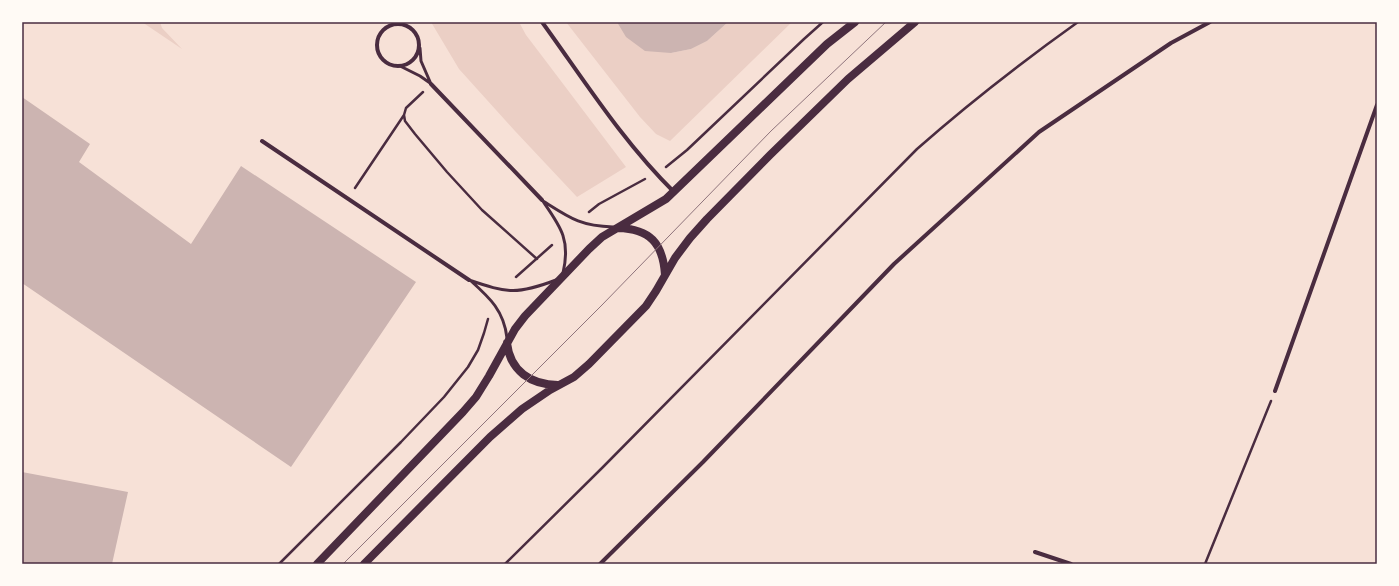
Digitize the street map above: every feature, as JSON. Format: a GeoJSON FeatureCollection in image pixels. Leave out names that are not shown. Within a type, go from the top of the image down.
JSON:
{"type":"FeatureCollection","features":[{"type":"Feature","properties":{"kind":"main road"},"geometry":{"type":"LineString","coordinates":[[317,564],[476,397],[500,358],[515,329],[525,316],[561,278],[598,241],[617,228],[653,208],[674,192],[827,44],[855,22]]}},
{"type":"Feature","properties":{"kind":"main road"},"geometry":{"type":"LineString","coordinates":[[364,564],[490,437],[522,409],[550,390],[574,377],[589,364],[646,306],[675,258],[707,219],[848,79],[915,22]]}},
{"type":"Feature","properties":{"kind":"main road"},"geometry":{"type":"LineString","coordinates":[[617,228],[632,228],[651,238],[659,246],[664,262],[665,275]]}},
{"type":"Feature","properties":{"kind":"main road"},"geometry":{"type":"LineString","coordinates":[[507,343],[508,352],[514,364],[528,378],[546,385],[561,384]]}},
{"type":"Feature","properties":{"kind":"street"},"geometry":{"type":"LineString","coordinates":[[542,22],[610,116],[656,174],[674,192]]}},
{"type":"Feature","properties":{"kind":"street"},"geometry":{"type":"LineString","coordinates":[[600,564],[703,462],[894,264],[1039,132],[1171,43],[1210,22]]}},
{"type":"Feature","properties":{"kind":"street"},"geometry":{"type":"LineString","coordinates":[[392,24],[406,25],[416,33],[420,48],[417,55],[407,65],[392,66],[381,58],[377,45],[378,38],[381,32],[392,24]]}},
{"type":"Feature","properties":{"kind":"street"},"geometry":{"type":"LineString","coordinates":[[432,84],[542,200]]}},
{"type":"Feature","properties":{"kind":"street"},"geometry":{"type":"LineString","coordinates":[[1275,391],[1377,105]]}},
{"type":"Feature","properties":{"kind":"street"},"geometry":{"type":"LineString","coordinates":[[262,141],[469,280]]}},
{"type":"Feature","properties":{"kind":"street"},"geometry":{"type":"LineString","coordinates":[[1035,552],[1071,564]]}},
{"type":"Feature","properties":{"kind":"lane"},"geometry":{"type":"LineString","coordinates":[[420,48],[421,61],[432,84]]}},
{"type":"Feature","properties":{"kind":"lane"},"geometry":{"type":"LineString","coordinates":[[400,66],[432,84]]}},
{"type":"Feature","properties":{"kind":"lane"},"geometry":{"type":"LineString","coordinates":[[542,200],[577,222],[617,228]]}},
{"type":"Feature","properties":{"kind":"lane"},"geometry":{"type":"LineString","coordinates":[[469,280],[494,289],[519,291],[540,286],[561,278],[566,262],[566,247],[560,226],[542,200]]}},
{"type":"Feature","properties":{"kind":"lane"},"geometry":{"type":"LineString","coordinates":[[469,280],[487,295],[497,307],[506,331],[507,343]]}},
{"type":"Feature","properties":{"kind":"path"},"geometry":{"type":"LineString","coordinates":[[505,564],[603,467],[917,149],[1002,78],[1039,49],[1078,22]]}},
{"type":"Feature","properties":{"kind":"path"},"geometry":{"type":"LineString","coordinates":[[348,198],[404,115],[406,108],[432,84]]}},
{"type":"Feature","properties":{"kind":"path"},"geometry":{"type":"LineString","coordinates":[[404,115],[405,121],[415,134],[482,210],[537,259]]}},
{"type":"Feature","properties":{"kind":"path"},"geometry":{"type":"LineString","coordinates":[[1205,564],[1275,391]]}},
{"type":"Feature","properties":{"kind":"shaded area"},"geometry":{"type":"Polygon","coordinates":[[[142,22],[160,22],[162,28],[182,49],[142,22]]]}},
{"type":"Feature","properties":{"kind":"shaded area"},"geometry":{"type":"Polygon","coordinates":[[[431,22],[519,22],[526,35],[626,167],[577,197],[459,69],[431,22]]]}},
{"type":"Feature","properties":{"kind":"shaded area"},"geometry":{"type":"Polygon","coordinates":[[[566,22],[617,22],[671,53],[691,49],[707,41],[728,22],[792,22],[670,141],[656,134],[640,117],[566,22]]]}},
{"type":"Feature","properties":{"kind":"building"},"geometry":{"type":"Polygon","coordinates":[[[617,22],[728,22],[707,41],[691,49],[671,53],[645,51],[626,37],[617,22]]]}},
{"type":"Feature","properties":{"kind":"building"},"geometry":{"type":"Polygon","coordinates":[[[22,97],[90,144],[79,162],[191,244],[241,166],[416,282],[291,467],[22,283],[22,97]]]}},
{"type":"Feature","properties":{"kind":"building"},"geometry":{"type":"Polygon","coordinates":[[[22,472],[128,492],[112,564],[22,564],[22,472]]]}},
{"type":"Feature","properties":{"kind":"tram line"},"geometry":{"type":"LineString","coordinates":[[343,564],[602,305],[771,131],[886,22]]}}]}
